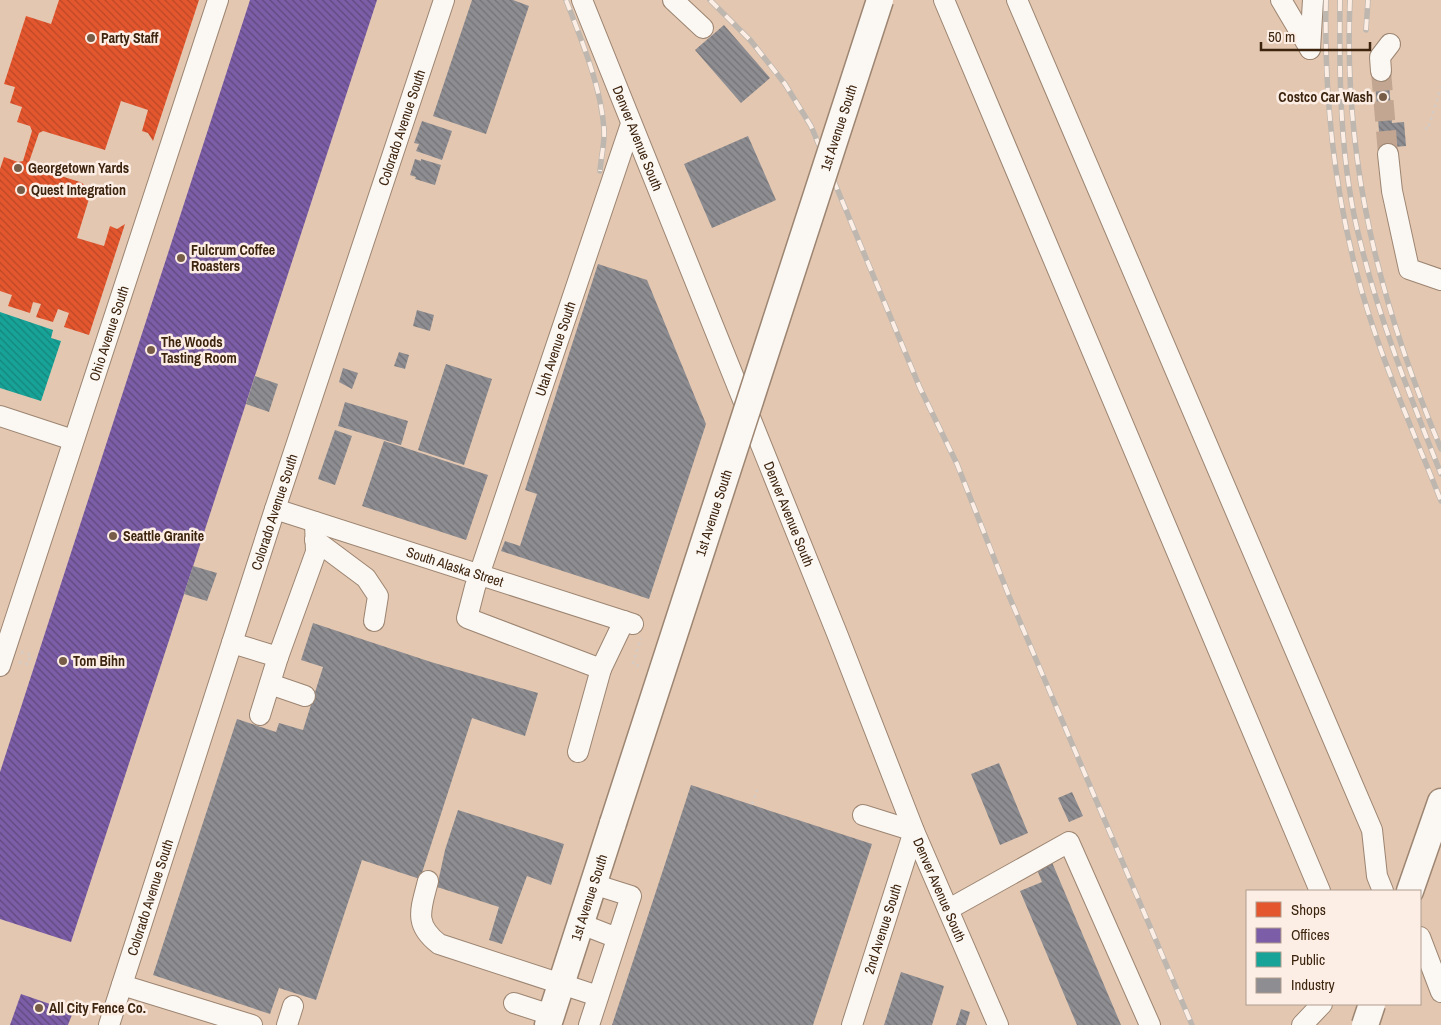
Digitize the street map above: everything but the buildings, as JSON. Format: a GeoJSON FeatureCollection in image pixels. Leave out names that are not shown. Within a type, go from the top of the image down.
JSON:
{"type":"FeatureCollection","features":[{"type":"Feature","properties":{"kind":"main road","name":"1st Avenue South"},"geometry":{"type":"LineString","coordinates":[[550,1020],[880,0]]}},
{"type":"Feature","properties":{"kind":"main road"},"geometry":{"type":"LineString","coordinates":[[1410,890],[1441,802]]}},
{"type":"Feature","properties":{"kind":"main road"},"geometry":{"type":"LineString","coordinates":[[1365,1025],[1372,1005]]}},
{"type":"Feature","properties":{"kind":"street","name":"Ohio Avenue South"},"geometry":{"type":"LineString","coordinates":[[7,663],[73,440],[218,0]]}},
{"type":"Feature","properties":{"kind":"street","name":"Colorado Avenue South"},"geometry":{"type":"LineString","coordinates":[[115,1023],[122,985],[232,643],[444,0]]}},
{"type":"Feature","properties":{"kind":"street","name":"Denver Avenue South"},"geometry":{"type":"LineString","coordinates":[[582,0],[838,636],[914,831],[950,909],[998,1025]]}},
{"type":"Feature","properties":{"kind":"street"},"geometry":{"type":"LineString","coordinates":[[673,0],[704,28]]}},
{"type":"Feature","properties":{"kind":"street"},"geometry":{"type":"LineString","coordinates":[[944,0],[1320,890]]}},
{"type":"Feature","properties":{"kind":"street"},"geometry":{"type":"LineString","coordinates":[[1017,0],[1372,830],[1377,876],[1383,890]]}},
{"type":"Feature","properties":{"kind":"street"},"geometry":{"type":"LineString","coordinates":[[1281,0],[1310,49],[1313,0]]}},
{"type":"Feature","properties":{"kind":"street"},"geometry":{"type":"LineString","coordinates":[[1381,71],[1380,57],[1390,44]]}},
{"type":"Feature","properties":{"kind":"street","name":"Utah Avenue South"},"geometry":{"type":"LineString","coordinates":[[601,669],[467,618],[480,574],[631,124]]}},
{"type":"Feature","properties":{"kind":"street"},"geometry":{"type":"LineString","coordinates":[[1388,154],[1392,191],[1409,269],[1441,280]]}},
{"type":"Feature","properties":{"kind":"street"},"geometry":{"type":"LineString","coordinates":[[0,416],[73,440]]}},
{"type":"Feature","properties":{"kind":"street","name":"South Alaska Street"},"geometry":{"type":"LineString","coordinates":[[276,509],[315,531],[480,574],[628,622]]}},
{"type":"Feature","properties":{"kind":"street"},"geometry":{"type":"LineString","coordinates":[[315,531],[342,558],[366,578],[378,596],[374,621]]}},
{"type":"Feature","properties":{"kind":"street"},"geometry":{"type":"LineString","coordinates":[[260,715],[278,657],[316,552],[315,531]]}},
{"type":"Feature","properties":{"kind":"street"},"geometry":{"type":"LineString","coordinates":[[578,752],[601,669],[628,622]]}},
{"type":"Feature","properties":{"kind":"street"},"geometry":{"type":"LineString","coordinates":[[232,643],[278,657]]}},
{"type":"Feature","properties":{"kind":"street"},"geometry":{"type":"LineString","coordinates":[[270,684],[306,696]]}},
{"type":"Feature","properties":{"kind":"street"},"geometry":{"type":"LineString","coordinates":[[863,815],[914,831]]}},
{"type":"Feature","properties":{"kind":"street","name":"2nd Avenue South"},"geometry":{"type":"LineString","coordinates":[[852,1025],[914,831]]}},
{"type":"Feature","properties":{"kind":"street"},"geometry":{"type":"LineString","coordinates":[[950,909],[1070,842],[1150,1025]]}},
{"type":"Feature","properties":{"kind":"street"},"geometry":{"type":"LineString","coordinates":[[428,881],[421,909],[421,922],[427,934],[439,944],[598,996]]}},
{"type":"Feature","properties":{"kind":"street"},"geometry":{"type":"LineString","coordinates":[[589,1025],[631,896],[594,884]]}},
{"type":"Feature","properties":{"kind":"street"},"geometry":{"type":"LineString","coordinates":[[581,924],[617,938]]}},
{"type":"Feature","properties":{"kind":"street"},"geometry":{"type":"LineString","coordinates":[[1421,940],[1441,992]]}},
{"type":"Feature","properties":{"kind":"street"},"geometry":{"type":"LineString","coordinates":[[122,985],[252,1025]]}},
{"type":"Feature","properties":{"kind":"street"},"geometry":{"type":"LineString","coordinates":[[514,1003],[550,1020]]}},
{"type":"Feature","properties":{"kind":"street"},"geometry":{"type":"LineString","coordinates":[[1302,1025],[1321,1005]]}},
{"type":"Feature","properties":{"kind":"street"},"geometry":{"type":"LineString","coordinates":[[1361,1005],[1371,1025]]}},
{"type":"Feature","properties":{"kind":"path"},"geometry":{"type":"LineString","coordinates":[[1425,128],[1428,129],[1441,87]]}},
{"type":"Feature","properties":{"kind":"path"},"geometry":{"type":"LineString","coordinates":[[628,622],[641,638],[633,664],[639,666]]}},
{"type":"Feature","properties":{"kind":"path"},"geometry":{"type":"LineString","coordinates":[[7,663],[27,664],[31,654],[17,651]]}},
{"type":"Feature","properties":{"kind":"path"},"geometry":{"type":"LineString","coordinates":[[752,804],[756,790]]}},
{"type":"Feature","properties":{"kind":"tunnel"},"geometry":{"type":"LineString","coordinates":[[1381,71],[1388,154]]}},
{"type":"Feature","properties":{"kind":"railway"},"geometry":{"type":"LineString","coordinates":[[566,0],[590,63],[599,96],[604,134],[600,171]]}},
{"type":"Feature","properties":{"kind":"railway"},"geometry":{"type":"LineString","coordinates":[[710,0],[751,41],[785,84],[811,126],[920,388],[957,464],[1009,596],[1192,1025]]}},
{"type":"Feature","properties":{"kind":"railway"},"geometry":{"type":"LineString","coordinates":[[1326,0],[1327,68],[1332,136],[1341,203],[1348,237],[1374,329],[1441,501]]}},
{"type":"Feature","properties":{"kind":"railway"},"geometry":{"type":"LineString","coordinates":[[1340,0],[1342,121],[1353,212],[1377,301],[1407,388],[1441,474]]}},
{"type":"Feature","properties":{"kind":"railway"},"geometry":{"type":"LineString","coordinates":[[1350,0],[1349,59],[1353,117],[1359,174],[1370,230],[1383,285],[1400,339],[1441,449]]}},
{"type":"Feature","properties":{"kind":"railway"},"geometry":{"type":"LineString","coordinates":[[1366,30],[1368,0]]}},
{"type":"Feature","properties":{"kind":"place","name":"Party Staff"},"geometry":{"type":"Point","coordinates":[91,38]}},
{"type":"Feature","properties":{"kind":"place","name":"Costco Car Wash"},"geometry":{"type":"Point","coordinates":[1383,97]}},
{"type":"Feature","properties":{"kind":"place","name":"Georgetown Yards"},"geometry":{"type":"Point","coordinates":[18,168]}},
{"type":"Feature","properties":{"kind":"place","name":"Quest Integration"},"geometry":{"type":"Point","coordinates":[21,190]}},
{"type":"Feature","properties":{"kind":"place","name":"Fulcrum Coffee Roasters"},"geometry":{"type":"Point","coordinates":[181,258]}},
{"type":"Feature","properties":{"kind":"place","name":"The Woods Tasting Room"},"geometry":{"type":"Point","coordinates":[151,350]}},
{"type":"Feature","properties":{"kind":"place","name":"Seattle Granite"},"geometry":{"type":"Point","coordinates":[113,536]}},
{"type":"Feature","properties":{"kind":"place","name":"Tom Bihn"},"geometry":{"type":"Point","coordinates":[63,661]}},
{"type":"Feature","properties":{"kind":"place","name":"All City Fence Co."},"geometry":{"type":"Point","coordinates":[39,1008]}}]}
